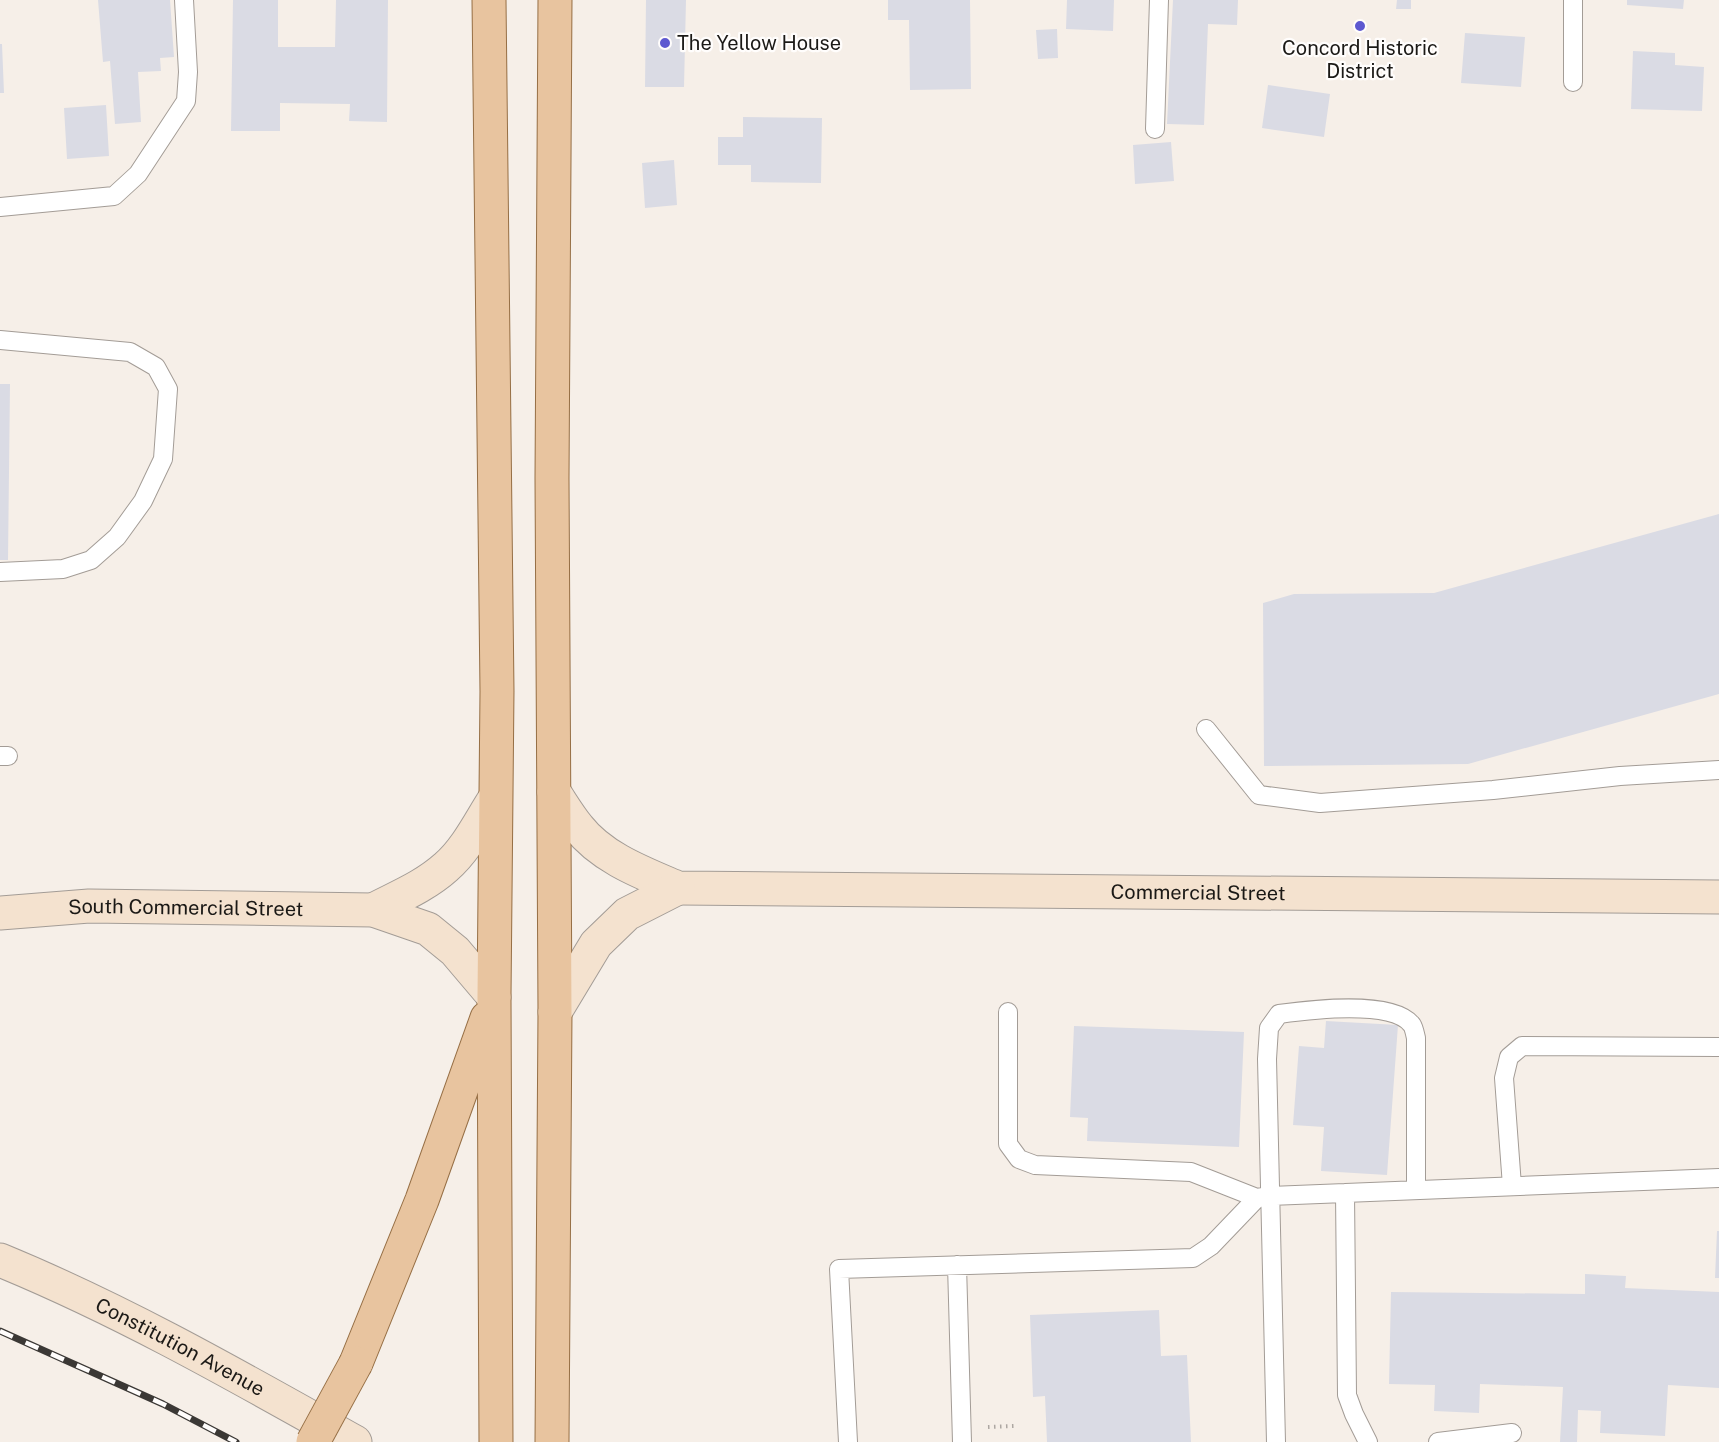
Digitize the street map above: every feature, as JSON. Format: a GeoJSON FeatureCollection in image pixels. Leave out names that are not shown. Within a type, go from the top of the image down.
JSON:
{"type":"FeatureCollection","features":[{"type":"Feature","properties":{"kind":"main road"},"geometry":{"type":"LineString","coordinates":[[489,0],[497,691],[494,997],[496,1439]]}},
{"type":"Feature","properties":{"kind":"main road"},"geometry":{"type":"LineString","coordinates":[[552,1442],[555,1012],[552,478],[555,0]]}},
{"type":"Feature","properties":{"kind":"main road"},"geometry":{"type":"LineString","coordinates":[[313,1442],[356,1363],[422,1200],[494,997]]}},
{"type":"Feature","properties":{"kind":"street","name":"Commercial Street"},"geometry":{"type":"LineString","coordinates":[[554,792],[579,829],[602,850],[628,866],[678,888],[1719,897]]}},
{"type":"Feature","properties":{"kind":"street","name":"South Commercial Street"},"geometry":{"type":"LineString","coordinates":[[373,910],[425,884],[447,867],[465,847],[495,798]]}},
{"type":"Feature","properties":{"kind":"street","name":"Commercial Street"},"geometry":{"type":"LineString","coordinates":[[555,1012],[596,944],[627,914],[678,888]]}},
{"type":"Feature","properties":{"kind":"street","name":"South Commercial Street"},"geometry":{"type":"LineString","coordinates":[[0,913],[89,906],[373,910],[428,929],[455,951],[494,997]]}},
{"type":"Feature","properties":{"kind":"street","name":"Constitution Avenue"},"geometry":{"type":"LineString","coordinates":[[0,1260],[110,1308],[189,1349],[355,1442]]}},
{"type":"Feature","properties":{"kind":"lane"},"geometry":{"type":"LineString","coordinates":[[0,207],[114,196],[138,174],[186,101],[188,72],[184,0]]}},
{"type":"Feature","properties":{"kind":"lane"},"geometry":{"type":"LineString","coordinates":[[1155,129],[1159,0]]}},
{"type":"Feature","properties":{"kind":"lane"},"geometry":{"type":"LineString","coordinates":[[1573,0],[1573,82]]}},
{"type":"Feature","properties":{"kind":"lane"},"geometry":{"type":"LineString","coordinates":[[0,340],[130,352],[156,367],[168,389],[163,459],[143,501],[117,537],[91,560],[63,569],[0,572]]}},
{"type":"Feature","properties":{"kind":"lane"},"geometry":{"type":"LineString","coordinates":[[1206,729],[1259,795],[1320,803],[1493,790],[1620,776],[1719,771]]}},
{"type":"Feature","properties":{"kind":"lane"},"geometry":{"type":"LineString","coordinates":[[1276,1442],[1264,1197],[1269,1028],[1279,1014],[1338,1007],[1396,1013],[1412,1025],[1416,1038],[1416,1190]]}},
{"type":"Feature","properties":{"kind":"lane"},"geometry":{"type":"LineString","coordinates":[[1008,1012],[1008,1144],[1019,1159],[1035,1165],[1191,1172],[1264,1197],[1719,1178]]}},
{"type":"Feature","properties":{"kind":"lane"},"geometry":{"type":"LineString","coordinates":[[1512,1186],[1504,1078],[1509,1057],[1522,1046],[1719,1047]]}},
{"type":"Feature","properties":{"kind":"lane"},"geometry":{"type":"LineString","coordinates":[[1345,1193],[1347,1395],[1368,1442]]}},
{"type":"Feature","properties":{"kind":"lane"},"geometry":{"type":"LineString","coordinates":[[849,1442],[839,1269],[1193,1258],[1211,1246],[1264,1197]]}},
{"type":"Feature","properties":{"kind":"lane"},"geometry":{"type":"LineString","coordinates":[[957,1265],[962,1442]]}},
{"type":"Feature","properties":{"kind":"lane"},"geometry":{"type":"LineString","coordinates":[[1438,1442],[1512,1432]]}},
{"type":"Feature","properties":{"kind":"building"},"geometry":{"type":"Polygon","coordinates":[[[98,0],[170,0],[174,57],[160,58],[161,71],[138,72],[141,122],[115,124],[110,61],[103,62],[98,0]]]}},
{"type":"Feature","properties":{"kind":"building"},"geometry":{"type":"Polygon","coordinates":[[[233,0],[278,0],[278,47],[335,47],[336,0],[388,0],[387,122],[349,121],[350,104],[280,103],[280,131],[231,131],[233,0]]]}},
{"type":"Feature","properties":{"kind":"building","name":"The Yellow House"},"geometry":{"type":"Polygon","coordinates":[[[646,0],[686,0],[684,87],[645,87],[646,0]]]}},
{"type":"Feature","properties":{"kind":"building"},"geometry":{"type":"Polygon","coordinates":[[[888,0],[970,0],[971,89],[910,90],[909,20],[888,20],[888,0]]]}},
{"type":"Feature","properties":{"kind":"building"},"geometry":{"type":"Polygon","coordinates":[[[1067,0],[1114,0],[1113,31],[1066,29],[1067,0]]]}},
{"type":"Feature","properties":{"kind":"building"},"geometry":{"type":"Polygon","coordinates":[[[1173,0],[1238,0],[1237,25],[1208,24],[1204,125],[1167,124],[1173,0]]]}},
{"type":"Feature","properties":{"kind":"building"},"geometry":{"type":"Polygon","coordinates":[[[1397,0],[1411,0],[1411,9],[1396,9],[1397,0]]]}},
{"type":"Feature","properties":{"kind":"building"},"geometry":{"type":"Polygon","coordinates":[[[1627,0],[1684,0],[1683,9],[1627,5],[1627,0]]]}},
{"type":"Feature","properties":{"kind":"building"},"geometry":{"type":"Polygon","coordinates":[[[1057,29],[1058,58],[1038,59],[1036,30],[1057,29]]]}},
{"type":"Feature","properties":{"kind":"building"},"geometry":{"type":"Polygon","coordinates":[[[1465,33],[1525,37],[1521,87],[1461,83],[1465,33]]]}},
{"type":"Feature","properties":{"kind":"building"},"geometry":{"type":"Polygon","coordinates":[[[0,44],[2,44],[4,93],[0,93],[0,44]]]}},
{"type":"Feature","properties":{"kind":"building"},"geometry":{"type":"Polygon","coordinates":[[[1633,51],[1675,53],[1675,65],[1704,67],[1702,111],[1631,109],[1633,51]]]}},
{"type":"Feature","properties":{"kind":"building"},"geometry":{"type":"Polygon","coordinates":[[[1268,85],[1330,94],[1324,137],[1262,128],[1268,85]]]}},
{"type":"Feature","properties":{"kind":"building"},"geometry":{"type":"Polygon","coordinates":[[[106,105],[109,156],[67,159],[64,108],[106,105]]]}},
{"type":"Feature","properties":{"kind":"building"},"geometry":{"type":"Polygon","coordinates":[[[743,117],[822,118],[821,183],[751,182],[751,165],[718,165],[718,137],[743,137],[743,117]]]}},
{"type":"Feature","properties":{"kind":"building"},"geometry":{"type":"Polygon","coordinates":[[[1171,142],[1174,181],[1135,184],[1133,145],[1171,142]]]}},
{"type":"Feature","properties":{"kind":"building"},"geometry":{"type":"Polygon","coordinates":[[[674,160],[677,205],[645,208],[642,163],[674,160]]]}},
{"type":"Feature","properties":{"kind":"building"},"geometry":{"type":"Polygon","coordinates":[[[0,384],[10,384],[8,560],[0,560],[0,384]]]}},
{"type":"Feature","properties":{"kind":"building"},"geometry":{"type":"Polygon","coordinates":[[[1719,514],[1719,694],[1468,764],[1264,766],[1263,603],[1294,594],[1434,593],[1719,514]]]}},
{"type":"Feature","properties":{"kind":"building"},"geometry":{"type":"Polygon","coordinates":[[[1326,1021],[1398,1025],[1387,1175],[1321,1171],[1324,1127],[1293,1125],[1299,1046],[1324,1048],[1326,1021]]]}},
{"type":"Feature","properties":{"kind":"building"},"geometry":{"type":"Polygon","coordinates":[[[1074,1026],[1244,1032],[1239,1147],[1087,1141],[1088,1118],[1070,1117],[1074,1026]]]}},
{"type":"Feature","properties":{"kind":"building"},"geometry":{"type":"Polygon","coordinates":[[[1717,1231],[1719,1231],[1719,1278],[1715,1278],[1717,1231]]]}},
{"type":"Feature","properties":{"kind":"building"},"geometry":{"type":"Polygon","coordinates":[[[1585,1274],[1626,1276],[1625,1288],[1719,1292],[1719,1388],[1668,1385],[1665,1436],[1600,1433],[1601,1411],[1578,1410],[1577,1442],[1560,1442],[1563,1387],[1480,1384],[1479,1413],[1434,1411],[1435,1385],[1389,1384],[1391,1292],[1585,1294],[1585,1274]]]}},
{"type":"Feature","properties":{"kind":"building"},"geometry":{"type":"Polygon","coordinates":[[[1159,1310],[1161,1356],[1187,1355],[1191,1442],[1047,1442],[1045,1396],[1033,1397],[1030,1315],[1159,1310]]]}},
{"type":"Feature","properties":{"kind":"railway"},"geometry":{"type":"LineString","coordinates":[[0,1331],[163,1404],[236,1442]]}},
{"type":"Feature","properties":{"kind":"place","name":"Concord Historic District"},"geometry":{"type":"Point","coordinates":[1360,26]}},
{"type":"Feature","properties":{"kind":"place","name":"The Yellow House"},"geometry":{"type":"Point","coordinates":[665,43]}}]}
